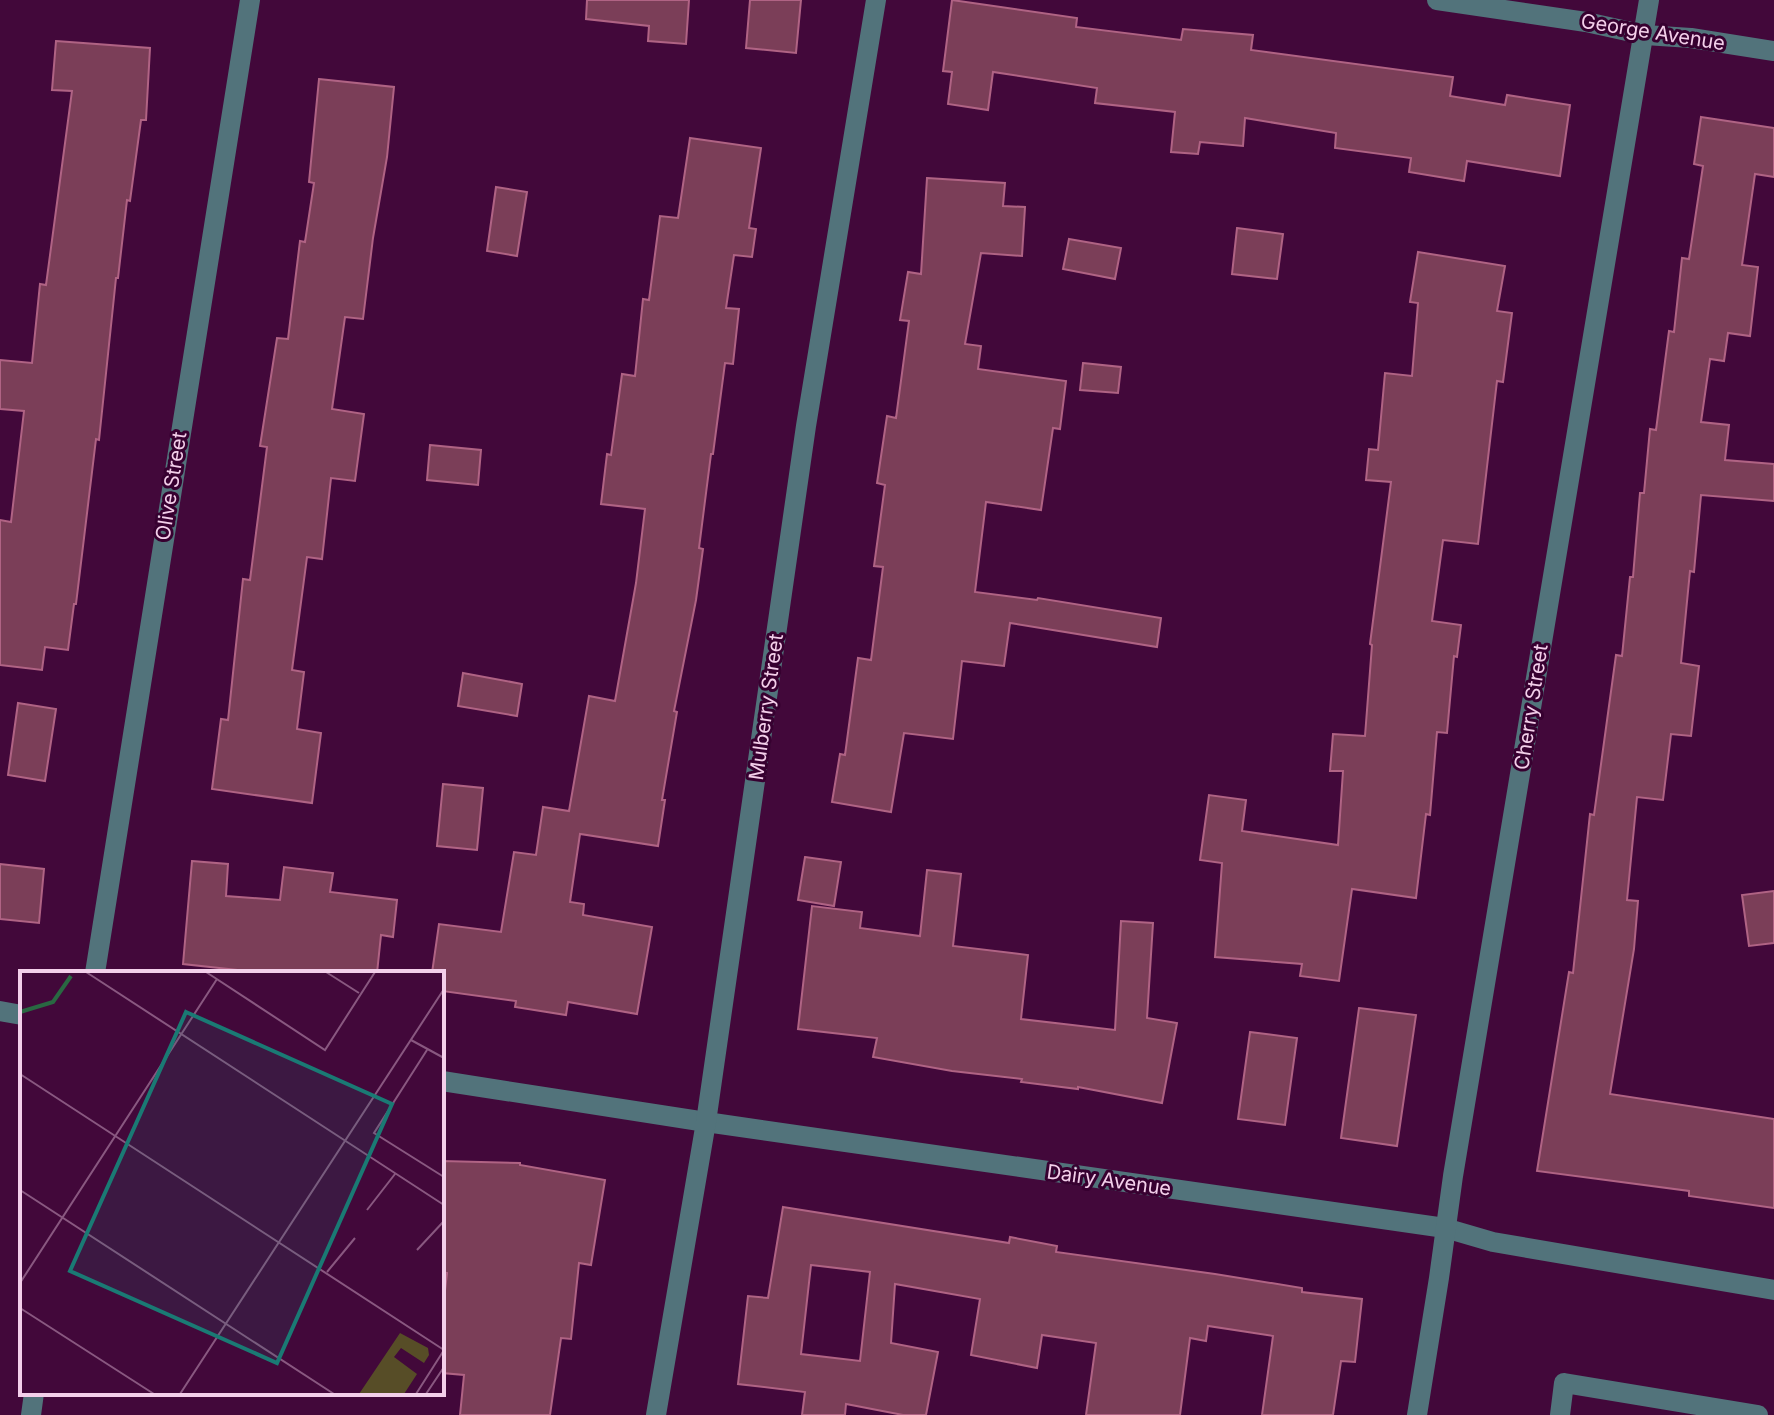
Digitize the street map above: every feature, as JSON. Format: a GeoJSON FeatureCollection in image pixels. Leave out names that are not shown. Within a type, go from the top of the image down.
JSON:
{"type":"FeatureCollection","features":[{"type":"Feature","properties":{"kind":"street","name":"Olive Street"},"geometry":{"type":"LineString","coordinates":[[95,971],[250,0]]}},
{"type":"Feature","properties":{"kind":"street","name":"Mulberry Street"},"geometry":{"type":"LineString","coordinates":[[656,1415],[706,1122],[806,426],[876,0]]}},
{"type":"Feature","properties":{"kind":"street","name":"George Avenue"},"geometry":{"type":"LineString","coordinates":[[1437,0],[1586,22],[1645,35],[1691,38],[1774,51]]}},
{"type":"Feature","properties":{"kind":"street","name":"Cherry Street"},"geometry":{"type":"LineString","coordinates":[[1417,1415],[1445,1228],[1649,0]]}},
{"type":"Feature","properties":{"kind":"street"},"geometry":{"type":"LineString","coordinates":[[0,1011],[20,1015]]}},
{"type":"Feature","properties":{"kind":"street","name":"Dairy Avenue"},"geometry":{"type":"LineString","coordinates":[[444,1081],[1445,1228],[1493,1242],[1774,1290]]}},
{"type":"Feature","properties":{"kind":"street"},"geometry":{"type":"LineString","coordinates":[[1560,1415],[1564,1383],[1758,1415]]}},
{"type":"Feature","properties":{"kind":"street"},"geometry":{"type":"LineString","coordinates":[[31,1415],[34,1395]]}},
{"type":"Feature","properties":{"kind":"building"},"geometry":{"type":"Polygon","coordinates":[[[587,0],[689,0],[686,44],[648,41],[649,26],[586,19],[587,0]]]}},
{"type":"Feature","properties":{"kind":"building"},"geometry":{"type":"Polygon","coordinates":[[[750,0],[801,0],[796,53],[746,48],[750,0]]]}},
{"type":"Feature","properties":{"kind":"building"},"geometry":{"type":"Polygon","coordinates":[[[952,0],[1077,18],[1076,27],[1181,40],[1183,29],[1253,35],[1251,50],[1453,77],[1450,96],[1505,105],[1507,95],[1570,105],[1560,176],[1467,161],[1464,181],[1409,172],[1411,158],[1335,148],[1336,133],[1245,118],[1243,146],[1200,142],[1198,154],[1171,152],[1175,112],[1095,103],[1097,88],[993,72],[988,110],[948,104],[952,72],[943,71],[952,0]]]}},
{"type":"Feature","properties":{"kind":"building"},"geometry":{"type":"Polygon","coordinates":[[[56,41],[150,48],[146,120],[141,120],[130,201],[127,200],[76,604],[68,650],[45,647],[42,670],[0,665],[0,520],[11,522],[24,411],[0,409],[0,360],[32,363],[40,284],[46,285],[72,91],[52,90],[56,41]]]}},
{"type":"Feature","properties":{"kind":"building"},"geometry":{"type":"Polygon","coordinates":[[[319,79],[394,87],[363,319],[345,317],[332,409],[364,414],[355,481],[331,478],[322,559],[307,557],[292,670],[304,672],[297,729],[321,733],[312,803],[212,789],[221,719],[228,720],[243,579],[250,580],[267,447],[260,446],[277,338],[288,339],[300,241],[305,242],[314,183],[309,182],[319,79]]]}},
{"type":"Feature","properties":{"kind":"building"},"geometry":{"type":"Polygon","coordinates":[[[1701,117],[1774,128],[1774,177],[1755,174],[1742,265],[1758,267],[1750,336],[1728,333],[1724,361],[1710,359],[1701,422],[1729,425],[1725,460],[1774,464],[1774,501],[1701,495],[1681,663],[1699,666],[1691,736],[1671,734],[1663,800],[1637,797],[1627,900],[1638,901],[1634,949],[1610,1094],[1774,1119],[1774,1208],[1689,1196],[1689,1191],[1537,1171],[1569,972],[1573,973],[1590,814],[1594,815],[1616,655],[1622,656],[1650,429],[1656,430],[1669,331],[1674,332],[1682,258],[1689,259],[1703,166],[1694,164],[1701,117]]]}},
{"type":"Feature","properties":{"kind":"building"},"geometry":{"type":"Polygon","coordinates":[[[690,138],[761,148],[749,228],[756,229],[752,257],[734,255],[726,308],[739,309],[733,364],[725,363],[699,548],[703,549],[696,600],[674,711],[677,712],[662,800],[665,800],[658,846],[580,834],[570,902],[584,904],[583,915],[652,927],[637,1014],[568,1002],[566,1015],[515,1007],[516,1001],[444,991],[444,971],[432,971],[439,924],[501,932],[514,852],[536,855],[543,807],[569,811],[589,696],[615,701],[636,583],[645,509],[601,504],[607,454],[611,455],[622,374],[635,376],[643,299],[649,300],[660,216],[678,218],[690,138]]]}},
{"type":"Feature","properties":{"kind":"building"},"geometry":{"type":"Polygon","coordinates":[[[927,178],[1005,183],[1003,206],[1025,207],[1022,256],[981,253],[965,344],[981,346],[978,369],[1066,381],[1060,429],[1053,428],[1041,510],[986,502],[975,592],[1038,598],[1161,618],[1157,647],[1010,623],[1004,666],[962,661],[953,739],[904,733],[891,812],[832,802],[840,754],[845,755],[858,658],[871,660],[883,567],[874,566],[885,485],[877,483],[887,416],[896,418],[909,321],[900,320],[908,272],[921,274],[927,178]]]}},
{"type":"Feature","properties":{"kind":"building"},"geometry":{"type":"Polygon","coordinates":[[[496,187],[527,192],[517,256],[487,251],[496,187]]]}},
{"type":"Feature","properties":{"kind":"building"},"geometry":{"type":"Polygon","coordinates":[[[1237,228],[1283,234],[1277,279],[1232,274],[1237,228]]]}},
{"type":"Feature","properties":{"kind":"building"},"geometry":{"type":"Polygon","coordinates":[[[1069,239],[1121,248],[1115,279],[1063,269],[1069,239]]]}},
{"type":"Feature","properties":{"kind":"building"},"geometry":{"type":"Polygon","coordinates":[[[1418,252],[1505,266],[1497,311],[1512,313],[1503,382],[1497,381],[1478,544],[1443,540],[1432,621],[1461,625],[1457,657],[1454,656],[1447,733],[1437,732],[1430,815],[1426,814],[1416,898],[1352,889],[1339,981],[1300,976],[1302,964],[1215,957],[1222,863],[1200,860],[1209,795],[1246,800],[1242,831],[1338,845],[1343,771],[1330,771],[1333,734],[1365,736],[1370,644],[1391,482],[1366,480],[1369,449],[1378,450],[1385,373],[1412,376],[1418,303],[1410,302],[1418,252]]]}},
{"type":"Feature","properties":{"kind":"building"},"geometry":{"type":"Polygon","coordinates":[[[1083,363],[1121,367],[1118,393],[1080,390],[1083,363]]]}},
{"type":"Feature","properties":{"kind":"building"},"geometry":{"type":"Polygon","coordinates":[[[430,445],[481,450],[478,485],[427,480],[430,445]]]}},
{"type":"Feature","properties":{"kind":"building"},"geometry":{"type":"Polygon","coordinates":[[[463,673],[522,684],[517,716],[458,706],[463,673]]]}},
{"type":"Feature","properties":{"kind":"building"},"geometry":{"type":"Polygon","coordinates":[[[18,703],[56,709],[45,781],[8,775],[18,703]]]}},
{"type":"Feature","properties":{"kind":"building"},"geometry":{"type":"Polygon","coordinates":[[[443,784],[483,788],[477,850],[437,846],[443,784]]]}},
{"type":"Feature","properties":{"kind":"building"},"geometry":{"type":"Polygon","coordinates":[[[805,857],[841,862],[834,906],[798,900],[805,857]]]}},
{"type":"Feature","properties":{"kind":"building"},"geometry":{"type":"Polygon","coordinates":[[[192,861],[228,864],[226,896],[280,900],[284,867],[333,873],[330,892],[397,900],[393,937],[381,935],[377,971],[247,971],[183,964],[192,861]]]}},
{"type":"Feature","properties":{"kind":"building"},"geometry":{"type":"Polygon","coordinates":[[[0,864],[44,869],[39,923],[0,919],[0,864]]]}},
{"type":"Feature","properties":{"kind":"building"},"geometry":{"type":"Polygon","coordinates":[[[927,870],[961,874],[953,946],[1028,955],[1021,1019],[1115,1030],[1121,921],[1153,923],[1147,1018],[1177,1023],[1162,1103],[1078,1087],[1021,1082],[1022,1079],[873,1057],[877,1038],[798,1029],[812,906],[862,912],[860,928],[920,936],[927,870]]]}},
{"type":"Feature","properties":{"kind":"building"},"geometry":{"type":"Polygon","coordinates":[[[1774,891],[1774,943],[1749,946],[1742,895],[1774,891]]]}},
{"type":"Feature","properties":{"kind":"building"},"geometry":{"type":"Polygon","coordinates":[[[1359,1008],[1416,1015],[1397,1146],[1341,1138],[1359,1008]]]}},
{"type":"Feature","properties":{"kind":"building"},"geometry":{"type":"Polygon","coordinates":[[[1250,1032],[1297,1038],[1285,1125],[1238,1119],[1250,1032]]]}},
{"type":"Feature","properties":{"kind":"building"},"geometry":{"type":"Polygon","coordinates":[[[444,1161],[520,1163],[605,1180],[591,1265],[579,1263],[571,1339],[561,1338],[550,1415],[460,1415],[464,1375],[444,1373],[447,1273],[444,1272],[444,1161]]]}},
{"type":"Feature","properties":{"kind":"building"},"geometry":{"type":"Polygon","coordinates":[[[783,1207],[1009,1243],[1010,1237],[1057,1246],[1056,1252],[1362,1299],[1355,1362],[1341,1361],[1333,1415],[1262,1415],[1273,1336],[1208,1326],[1206,1341],[1190,1338],[1180,1415],[1086,1415],[1096,1343],[1042,1335],[1037,1368],[971,1355],[980,1299],[895,1284],[891,1343],[938,1352],[926,1415],[903,1415],[846,1404],[845,1415],[802,1415],[805,1392],[738,1384],[748,1296],[768,1298],[783,1207]],[[811,1265],[801,1354],[860,1361],[870,1272],[811,1265]]]}}]}
